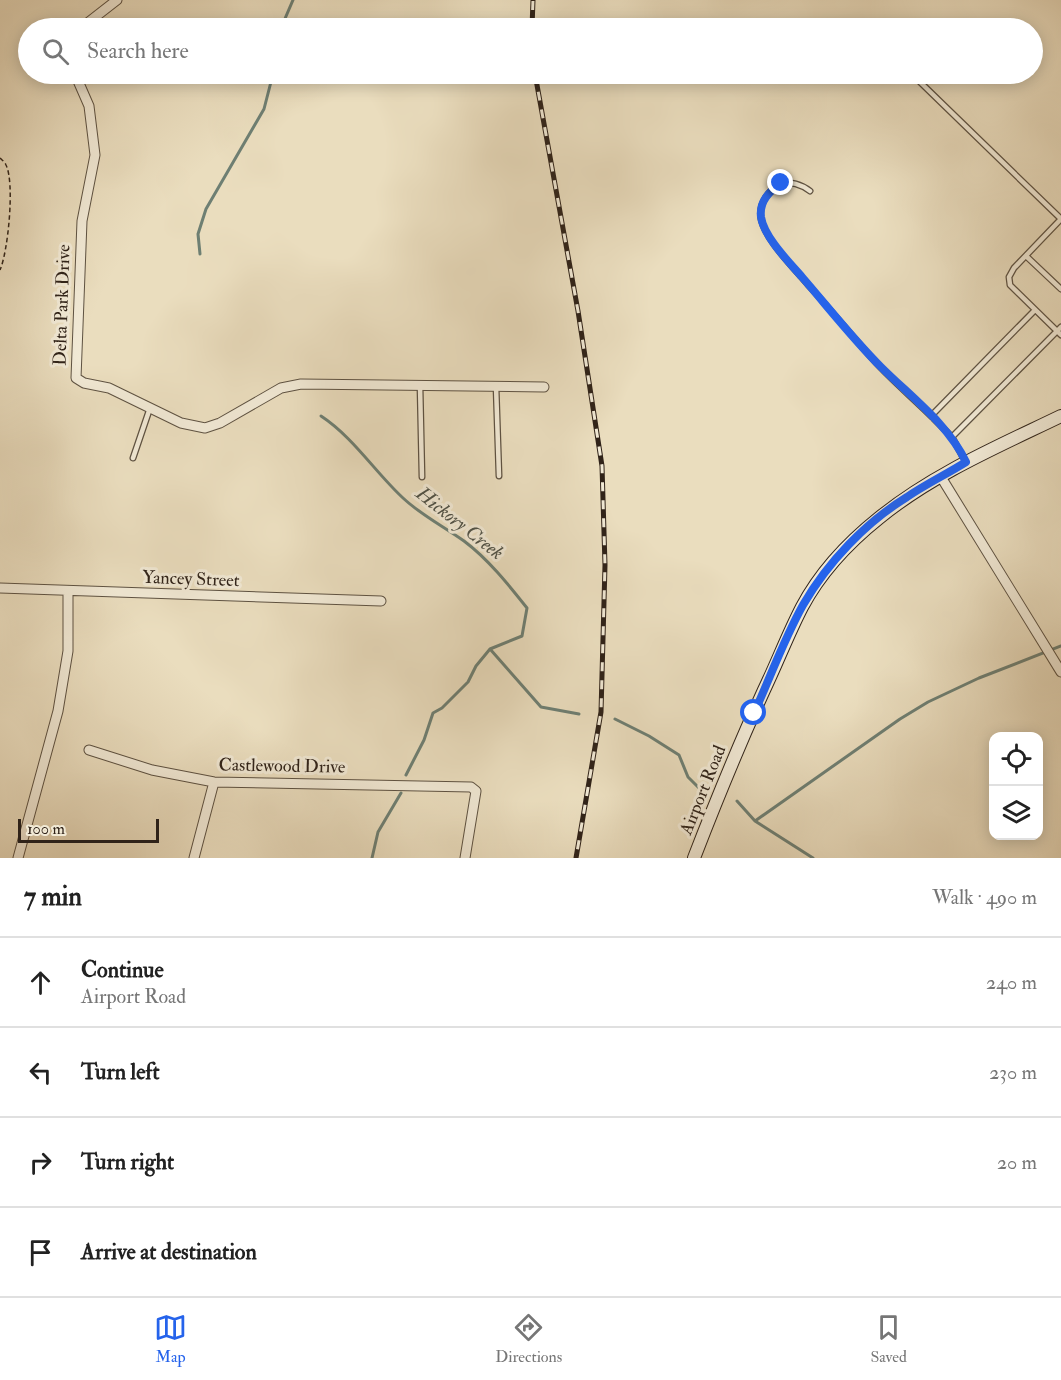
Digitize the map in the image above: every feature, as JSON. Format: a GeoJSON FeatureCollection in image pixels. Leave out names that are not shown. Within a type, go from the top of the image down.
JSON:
{"type":"FeatureCollection","features":[{"type":"Feature","properties":{"kind":"street"},"geometry":{"type":"LineString","coordinates":[[94,18],[117,0]]}},
{"type":"Feature","properties":{"kind":"street","name":"Delta Park Drive"},"geometry":{"type":"LineString","coordinates":[[79,84],[89,106],[95,155],[82,221],[76,378],[84,383],[109,388],[181,423],[204,428],[220,423],[281,388],[301,384],[544,387]]}},
{"type":"Feature","properties":{"kind":"street","name":"Airport Road"},"geometry":{"type":"LineString","coordinates":[[694,858],[754,713],[802,607],[816,584],[858,536],[906,497],[966,462],[1061,416]]}},
{"type":"Feature","properties":{"kind":"street"},"geometry":{"type":"LineString","coordinates":[[941,477],[1061,672]]}},
{"type":"Feature","properties":{"kind":"street","name":"Yancey Street"},"geometry":{"type":"LineString","coordinates":[[0,588],[381,601]]}},
{"type":"Feature","properties":{"kind":"street"},"geometry":{"type":"LineString","coordinates":[[18,858],[58,711],[68,651],[68,591]]}},
{"type":"Feature","properties":{"kind":"street","name":"Castlewood Drive"},"geometry":{"type":"LineString","coordinates":[[89,750],[152,770],[213,782],[471,787],[476,791],[465,858]]}},
{"type":"Feature","properties":{"kind":"street"},"geometry":{"type":"LineString","coordinates":[[194,858],[213,782]]}},
{"type":"Feature","properties":{"kind":"lane"},"geometry":{"type":"LineString","coordinates":[[922,84],[1061,219],[1008,277],[1010,285],[1060,331],[952,437]]}},
{"type":"Feature","properties":{"kind":"lane"},"geometry":{"type":"LineString","coordinates":[[810,191],[796,184],[781,183],[770,191],[761,210],[761,220],[769,235],[790,264],[879,366],[952,437],[966,462]]}},
{"type":"Feature","properties":{"kind":"lane"},"geometry":{"type":"LineString","coordinates":[[1026,256],[1061,289]]}},
{"type":"Feature","properties":{"kind":"lane"},"geometry":{"type":"LineString","coordinates":[[932,417],[1035,310]]}},
{"type":"Feature","properties":{"kind":"lane"},"geometry":{"type":"LineString","coordinates":[[420,385],[422,477]]}},
{"type":"Feature","properties":{"kind":"lane"},"geometry":{"type":"LineString","coordinates":[[496,386],[499,476]]}},
{"type":"Feature","properties":{"kind":"lane"},"geometry":{"type":"LineString","coordinates":[[133,458],[150,408]]}},
{"type":"Feature","properties":{"kind":"path"},"geometry":{"type":"LineString","coordinates":[[0,158],[6,165],[9,180],[7,247],[0,270]]}},
{"type":"Feature","properties":{"kind":"waterway","name":"Hickory Creek"},"geometry":{"type":"LineString","coordinates":[[285,18],[293,0]]}},
{"type":"Feature","properties":{"kind":"waterway","name":"Hickory Creek"},"geometry":{"type":"LineString","coordinates":[[200,254],[198,234],[206,209],[264,109],[270,84]]}},
{"type":"Feature","properties":{"kind":"waterway","name":"Hickory Creek"},"geometry":{"type":"LineString","coordinates":[[321,416],[354,444],[410,504],[464,541],[481,556],[527,608],[522,636],[490,649],[476,666],[468,682],[442,708],[433,713],[424,740],[406,775]]}},
{"type":"Feature","properties":{"kind":"waterway"},"geometry":{"type":"LineString","coordinates":[[755,821],[900,719],[928,702],[979,678],[1061,646]]}},
{"type":"Feature","properties":{"kind":"waterway","name":"Hickory Creek"},"geometry":{"type":"LineString","coordinates":[[490,649],[541,707],[579,714]]}},
{"type":"Feature","properties":{"kind":"waterway","name":"Hickory Creek"},"geometry":{"type":"LineString","coordinates":[[615,719],[649,736],[679,755],[688,777],[700,789]]}},
{"type":"Feature","properties":{"kind":"waterway"},"geometry":{"type":"LineString","coordinates":[[372,858],[378,832],[401,793]]}},
{"type":"Feature","properties":{"kind":"waterway","name":"Hickory Creek"},"geometry":{"type":"LineString","coordinates":[[737,801],[755,821],[813,858]]}},
{"type":"Feature","properties":{"kind":"railway"},"geometry":{"type":"LineString","coordinates":[[532,18],[533,0]]}},
{"type":"Feature","properties":{"kind":"railway"},"geometry":{"type":"LineString","coordinates":[[537,84],[578,311],[602,466],[605,565],[601,712],[576,858]]}},
{"type":"Feature","properties":{"kind":"route"},"geometry":{"type":"LineString","coordinates":[[754,713],[802,607],[816,584],[835,561],[858,536],[906,497],[966,462],[952,437],[879,366],[790,264],[769,235],[761,220],[761,210],[770,191],[781,183]]}}]}
